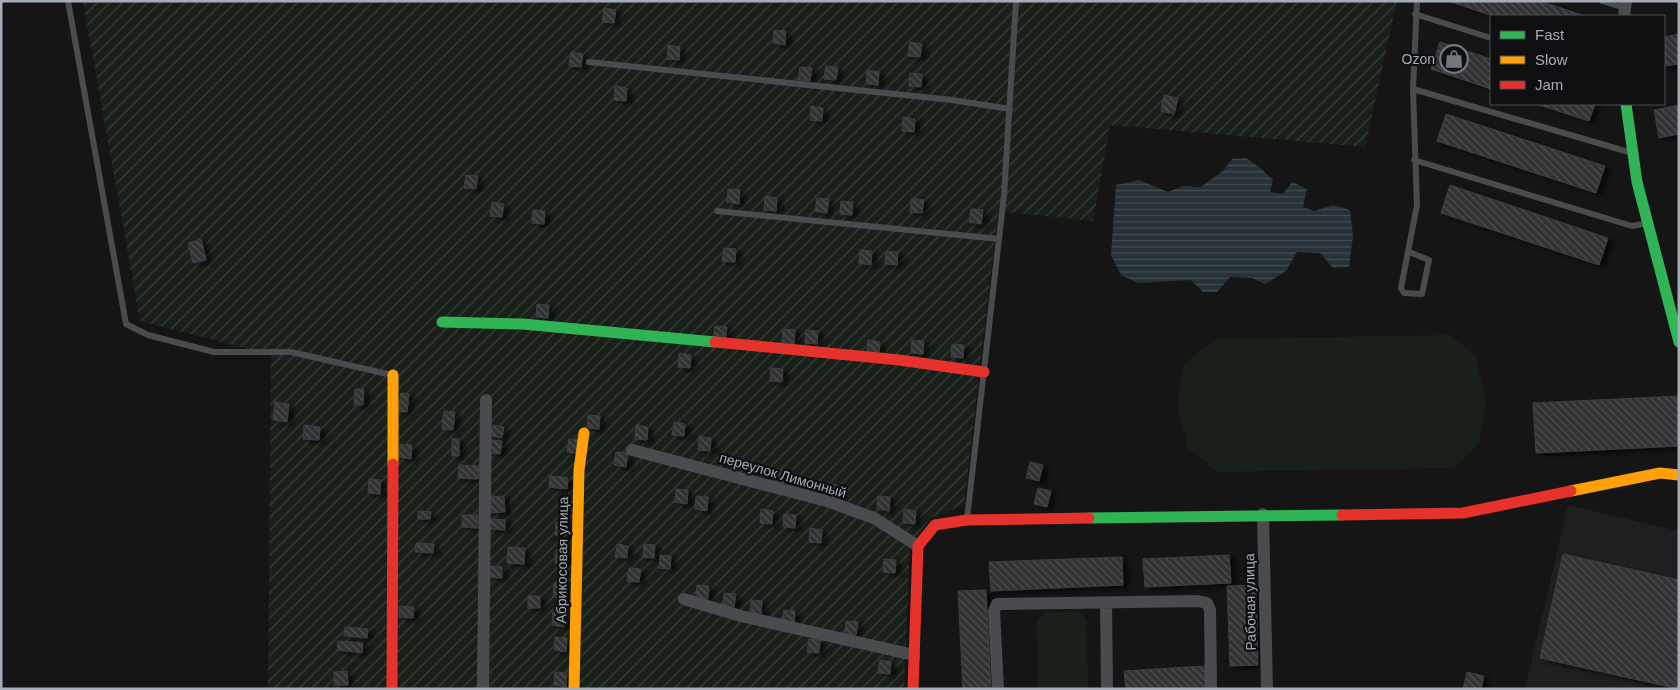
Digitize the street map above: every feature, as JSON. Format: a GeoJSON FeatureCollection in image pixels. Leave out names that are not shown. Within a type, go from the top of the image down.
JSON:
{"type":"FeatureCollection","features":[{"type":"Feature","properties":{"kind":"street"},"geometry":{"type":"LineString","coordinates":[[1626,105],[1637,182],[1679,342]]}},
{"type":"Feature","properties":{"kind":"street"},"geometry":{"type":"LineString","coordinates":[[442,322],[523,324],[899,360],[984,372]]}},
{"type":"Feature","properties":{"kind":"street"},"geometry":{"type":"LineString","coordinates":[[392,689],[393,376]]}},
{"type":"Feature","properties":{"kind":"street"},"geometry":{"type":"LineString","coordinates":[[483,689],[486,400]]}},
{"type":"Feature","properties":{"kind":"street","name":"Абрикосовая улица"},"geometry":{"type":"LineString","coordinates":[[574,689],[579,470],[584,433]]}},
{"type":"Feature","properties":{"kind":"street","name":"переулок Лимонный"},"geometry":{"type":"LineString","coordinates":[[632,450],[827,501],[874,518],[918,546]]}},
{"type":"Feature","properties":{"kind":"street"},"geometry":{"type":"LineString","coordinates":[[913,689],[918,546],[935,525],[967,520],[1264,514],[1463,513],[1660,473],[1679,475]]}},
{"type":"Feature","properties":{"kind":"street","name":"Рабочая улица"},"geometry":{"type":"LineString","coordinates":[[1264,514],[1267,689]]}},
{"type":"Feature","properties":{"kind":"street"},"geometry":{"type":"LineString","coordinates":[[684,600],[741,616],[914,655]]}},
{"type":"Feature","properties":{"kind":"street"},"geometry":{"type":"LineString","coordinates":[[998,689],[994,611],[998,604],[1198,601],[1207,603],[1210,610],[1210,689]]}},
{"type":"Feature","properties":{"kind":"street"},"geometry":{"type":"LineString","coordinates":[[1106,603],[1107,689]]}},
{"type":"Feature","properties":{"kind":"lane"},"geometry":{"type":"LineString","coordinates":[[68,1],[126,324],[148,335],[214,352],[291,352],[393,376]]}},
{"type":"Feature","properties":{"kind":"lane"},"geometry":{"type":"LineString","coordinates":[[967,520],[999,239],[1010,109],[1016,1]]}},
{"type":"Feature","properties":{"kind":"lane"},"geometry":{"type":"LineString","coordinates":[[1409,252],[1429,260],[1422,294],[1402,291],[1417,205],[1413,89],[1417,1]]}},
{"type":"Feature","properties":{"kind":"lane"},"geometry":{"type":"LineString","coordinates":[[1602,1],[1625,8]]}},
{"type":"Feature","properties":{"kind":"lane"},"geometry":{"type":"LineString","coordinates":[[1415,14],[1490,38]]}},
{"type":"Feature","properties":{"kind":"lane"},"geometry":{"type":"LineString","coordinates":[[589,62],[952,100],[1010,109]]}},
{"type":"Feature","properties":{"kind":"lane"},"geometry":{"type":"LineString","coordinates":[[1413,89],[1633,154]]}},
{"type":"Feature","properties":{"kind":"lane"},"geometry":{"type":"LineString","coordinates":[[1414,160],[1632,226],[1648,223]]}},
{"type":"Feature","properties":{"kind":"lane"},"geometry":{"type":"LineString","coordinates":[[717,211],[999,239]]}},
{"type":"Feature","properties":{"kind":"shaded area"},"geometry":{"type":"Polygon","coordinates":[[[83,1],[1397,1],[1365,147],[1110,125],[1093,221],[998,211],[964,505],[930,518],[910,546],[904,689],[268,689],[271,355],[140,321],[83,1]]]}},
{"type":"Feature","properties":{"kind":"shaded area"},"geometry":{"type":"Polygon","coordinates":[[[1246,158],[1273,180],[1270,192],[1283,194],[1292,182],[1307,189],[1303,207],[1314,211],[1333,205],[1350,210],[1353,236],[1349,267],[1333,268],[1320,253],[1297,252],[1286,271],[1265,284],[1252,278],[1230,277],[1217,292],[1203,292],[1191,280],[1138,283],[1121,275],[1111,255],[1116,185],[1139,180],[1168,192],[1183,186],[1201,187],[1224,170],[1232,159],[1246,158]]]}},
{"type":"Feature","properties":{"kind":"shaded area"},"geometry":{"type":"Polygon","coordinates":[[[1451,335],[1476,356],[1486,401],[1479,443],[1453,468],[1218,472],[1188,448],[1177,405],[1184,364],[1216,339],[1451,335]]]}},
{"type":"Feature","properties":{"kind":"shaded area"},"geometry":{"type":"Polygon","coordinates":[[[1568,505],[1679,531],[1679,689],[1525,689],[1568,505]]]}},
{"type":"Feature","properties":{"kind":"shaded area"},"geometry":{"type":"Polygon","coordinates":[[[1045,612],[1079,612],[1087,620],[1088,689],[1038,689],[1037,620],[1045,612]]]}},
{"type":"Feature","properties":{"kind":"building"},"geometry":{"type":"Polygon","coordinates":[[[1448,1],[1540,1],[1582,15],[1490,15],[1448,1]]]}},
{"type":"Feature","properties":{"kind":"building"},"geometry":{"type":"Polygon","coordinates":[[[604,8],[616,10],[614,23],[602,22],[604,8]]]}},
{"type":"Feature","properties":{"kind":"building"},"geometry":{"type":"Polygon","coordinates":[[[774,30],[786,31],[785,45],[773,43],[774,30]]]}},
{"type":"Feature","properties":{"kind":"building"},"geometry":{"type":"Polygon","coordinates":[[[1679,34],[1679,64],[1665,66],[1665,37],[1679,34]]]}},
{"type":"Feature","properties":{"kind":"building"},"geometry":{"type":"Polygon","coordinates":[[[910,42],[922,44],[920,57],[908,56],[910,42]]]}},
{"type":"Feature","properties":{"kind":"building"},"geometry":{"type":"Polygon","coordinates":[[[1440,42],[1490,59],[1490,89],[1431,69],[1440,42]]]}},
{"type":"Feature","properties":{"kind":"building"},"geometry":{"type":"Polygon","coordinates":[[[668,45],[680,47],[679,60],[667,59],[668,45]]]}},
{"type":"Feature","properties":{"kind":"building"},"geometry":{"type":"Polygon","coordinates":[[[571,52],[583,54],[581,67],[569,66],[571,52]]]}},
{"type":"Feature","properties":{"kind":"building"},"geometry":{"type":"Polygon","coordinates":[[[826,66],[838,67],[836,80],[824,79],[826,66]]]}},
{"type":"Feature","properties":{"kind":"building"},"geometry":{"type":"Polygon","coordinates":[[[800,67],[812,68],[810,81],[798,80],[800,67]]]}},
{"type":"Feature","properties":{"kind":"building"},"geometry":{"type":"Polygon","coordinates":[[[867,70],[879,72],[878,85],[866,84],[867,70]]]}},
{"type":"Feature","properties":{"kind":"building"},"geometry":{"type":"Polygon","coordinates":[[[910,73],[922,74],[921,87],[909,86],[910,73]]]}},
{"type":"Feature","properties":{"kind":"building"},"geometry":{"type":"Polygon","coordinates":[[[615,86],[627,88],[626,101],[614,100],[615,86]]]}},
{"type":"Feature","properties":{"kind":"building"},"geometry":{"type":"Polygon","coordinates":[[[1164,95],[1178,98],[1174,114],[1161,111],[1164,95]]]}},
{"type":"Feature","properties":{"kind":"building"},"geometry":{"type":"Polygon","coordinates":[[[1539,105],[1595,105],[1589,121],[1539,105]]]}},
{"type":"Feature","properties":{"kind":"building"},"geometry":{"type":"Polygon","coordinates":[[[1679,105],[1679,134],[1659,138],[1654,110],[1679,105]]]}},
{"type":"Feature","properties":{"kind":"building"},"geometry":{"type":"Polygon","coordinates":[[[811,106],[823,108],[822,121],[810,120],[811,106]]]}},
{"type":"Feature","properties":{"kind":"building"},"geometry":{"type":"Polygon","coordinates":[[[1446,114],[1605,166],[1596,193],[1437,141],[1446,114]]]}},
{"type":"Feature","properties":{"kind":"building"},"geometry":{"type":"Polygon","coordinates":[[[903,117],[915,119],[914,132],[902,131],[903,117]]]}},
{"type":"Feature","properties":{"kind":"building"},"geometry":{"type":"Polygon","coordinates":[[[466,175],[478,176],[476,189],[464,188],[466,175]]]}},
{"type":"Feature","properties":{"kind":"building"},"geometry":{"type":"Polygon","coordinates":[[[1450,185],[1608,238],[1599,265],[1441,213],[1450,185]]]}},
{"type":"Feature","properties":{"kind":"building"},"geometry":{"type":"Polygon","coordinates":[[[728,189],[740,190],[739,204],[727,202],[728,189]]]}},
{"type":"Feature","properties":{"kind":"building"},"geometry":{"type":"Polygon","coordinates":[[[765,196],[777,198],[776,211],[764,210],[765,196]]]}},
{"type":"Feature","properties":{"kind":"building"},"geometry":{"type":"Polygon","coordinates":[[[817,198],[829,199],[827,213],[815,211],[817,198]]]}},
{"type":"Feature","properties":{"kind":"building"},"geometry":{"type":"Polygon","coordinates":[[[912,198],[924,200],[922,213],[910,212],[912,198]]]}},
{"type":"Feature","properties":{"kind":"building"},"geometry":{"type":"Polygon","coordinates":[[[841,201],[853,202],[852,215],[840,214],[841,201]]]}},
{"type":"Feature","properties":{"kind":"building"},"geometry":{"type":"Polygon","coordinates":[[[492,202],[504,204],[502,217],[490,216],[492,202]]]}},
{"type":"Feature","properties":{"kind":"building"},"geometry":{"type":"Polygon","coordinates":[[[971,209],[983,210],[981,224],[969,222],[971,209]]]}},
{"type":"Feature","properties":{"kind":"building"},"geometry":{"type":"Polygon","coordinates":[[[533,210],[545,211],[544,224],[532,223],[533,210]]]}},
{"type":"Feature","properties":{"kind":"building"},"geometry":{"type":"Polygon","coordinates":[[[201,239],[206,260],[193,263],[188,243],[201,239]]]}},
{"type":"Feature","properties":{"kind":"building"},"geometry":{"type":"Polygon","coordinates":[[[724,248],[736,249],[735,262],[722,261],[724,248]]]}},
{"type":"Feature","properties":{"kind":"building"},"geometry":{"type":"Polygon","coordinates":[[[860,250],[872,251],[871,265],[859,263],[860,250]]]}},
{"type":"Feature","properties":{"kind":"building"},"geometry":{"type":"Polygon","coordinates":[[[886,251],[898,252],[897,265],[885,264],[886,251]]]}},
{"type":"Feature","properties":{"kind":"building"},"geometry":{"type":"Polygon","coordinates":[[[537,304],[549,305],[548,318],[536,317],[537,304]]]}},
{"type":"Feature","properties":{"kind":"building"},"geometry":{"type":"Polygon","coordinates":[[[715,326],[727,327],[725,341],[713,339],[715,326]]]}},
{"type":"Feature","properties":{"kind":"building"},"geometry":{"type":"Polygon","coordinates":[[[783,329],[795,330],[794,344],[782,342],[783,329]]]}},
{"type":"Feature","properties":{"kind":"building"},"geometry":{"type":"Polygon","coordinates":[[[806,330],[818,331],[817,344],[805,343],[806,330]]]}},
{"type":"Feature","properties":{"kind":"building"},"geometry":{"type":"Polygon","coordinates":[[[868,340],[880,342],[879,355],[867,354],[868,340]]]}},
{"type":"Feature","properties":{"kind":"building"},"geometry":{"type":"Polygon","coordinates":[[[912,340],[924,341],[923,354],[911,353],[912,340]]]}},
{"type":"Feature","properties":{"kind":"building"},"geometry":{"type":"Polygon","coordinates":[[[952,344],[964,345],[963,358],[951,357],[952,344]]]}},
{"type":"Feature","properties":{"kind":"building"},"geometry":{"type":"Polygon","coordinates":[[[679,353],[691,355],[690,368],[678,367],[679,353]]]}},
{"type":"Feature","properties":{"kind":"building"},"geometry":{"type":"Polygon","coordinates":[[[771,368],[783,369],[782,382],[770,381],[771,368]]]}},
{"type":"Feature","properties":{"kind":"building"},"geometry":{"type":"Polygon","coordinates":[[[355,389],[364,389],[363,405],[354,405],[355,389]]]}},
{"type":"Feature","properties":{"kind":"building"},"geometry":{"type":"Polygon","coordinates":[[[401,393],[409,394],[407,412],[398,411],[401,393]]]}},
{"type":"Feature","properties":{"kind":"building"},"geometry":{"type":"Polygon","coordinates":[[[1679,396],[1679,446],[1536,453],[1533,403],[1679,396]]]}},
{"type":"Feature","properties":{"kind":"building"},"geometry":{"type":"Polygon","coordinates":[[[275,402],[289,404],[287,422],[273,420],[275,402]]]}},
{"type":"Feature","properties":{"kind":"building"},"geometry":{"type":"Polygon","coordinates":[[[444,411],[455,412],[453,430],[442,429],[444,411]]]}},
{"type":"Feature","properties":{"kind":"building"},"geometry":{"type":"Polygon","coordinates":[[[588,415],[600,416],[599,429],[587,428],[588,415]]]}},
{"type":"Feature","properties":{"kind":"building"},"geometry":{"type":"Polygon","coordinates":[[[674,422],[685,424],[684,436],[672,435],[674,422]]]}},
{"type":"Feature","properties":{"kind":"building"},"geometry":{"type":"Polygon","coordinates":[[[304,425],[320,427],[319,440],[303,439],[304,425]]]}},
{"type":"Feature","properties":{"kind":"building"},"geometry":{"type":"Polygon","coordinates":[[[493,425],[504,427],[502,438],[490,436],[493,425]]]}},
{"type":"Feature","properties":{"kind":"building"},"geometry":{"type":"Polygon","coordinates":[[[636,425],[648,427],[647,440],[635,439],[636,425]]]}},
{"type":"Feature","properties":{"kind":"building"},"geometry":{"type":"Polygon","coordinates":[[[699,436],[711,438],[710,451],[698,450],[699,436]]]}},
{"type":"Feature","properties":{"kind":"building"},"geometry":{"type":"Polygon","coordinates":[[[452,439],[459,439],[459,456],[452,456],[452,439]]]}},
{"type":"Feature","properties":{"kind":"building"},"geometry":{"type":"Polygon","coordinates":[[[569,439],[581,440],[579,454],[567,452],[569,439]]]}},
{"type":"Feature","properties":{"kind":"building"},"geometry":{"type":"Polygon","coordinates":[[[490,440],[502,441],[500,454],[489,453],[490,440]]]}},
{"type":"Feature","properties":{"kind":"building"},"geometry":{"type":"Polygon","coordinates":[[[400,444],[412,445],[411,459],[399,457],[400,444]]]}},
{"type":"Feature","properties":{"kind":"building"},"geometry":{"type":"Polygon","coordinates":[[[616,452],[628,453],[626,467],[614,465],[616,452]]]}},
{"type":"Feature","properties":{"kind":"building"},"geometry":{"type":"Polygon","coordinates":[[[1030,462],[1043,465],[1039,481],[1026,478],[1030,462]]]}},
{"type":"Feature","properties":{"kind":"building"},"geometry":{"type":"Polygon","coordinates":[[[459,465],[479,466],[478,479],[458,478],[459,465]]]}},
{"type":"Feature","properties":{"kind":"building"},"geometry":{"type":"Polygon","coordinates":[[[774,469],[787,470],[785,483],[773,482],[774,469]]]}},
{"type":"Feature","properties":{"kind":"building"},"geometry":{"type":"Polygon","coordinates":[[[550,476],[568,478],[567,489],[549,487],[550,476]]]}},
{"type":"Feature","properties":{"kind":"building"},"geometry":{"type":"Polygon","coordinates":[[[369,479],[381,480],[380,494],[368,493],[369,479]]]}},
{"type":"Feature","properties":{"kind":"building"},"geometry":{"type":"Polygon","coordinates":[[[825,483],[837,485],[836,498],[824,497],[825,483]]]}},
{"type":"Feature","properties":{"kind":"building"},"geometry":{"type":"Polygon","coordinates":[[[1038,488],[1051,491],[1047,507],[1034,504],[1038,488]]]}},
{"type":"Feature","properties":{"kind":"building"},"geometry":{"type":"Polygon","coordinates":[[[676,489],[688,490],[687,504],[675,502],[676,489]]]}},
{"type":"Feature","properties":{"kind":"building"},"geometry":{"type":"Polygon","coordinates":[[[504,496],[505,512],[491,513],[490,497],[504,496]]]}},
{"type":"Feature","properties":{"kind":"building"},"geometry":{"type":"Polygon","coordinates":[[[696,496],[708,497],[707,511],[695,509],[696,496]]]}},
{"type":"Feature","properties":{"kind":"building"},"geometry":{"type":"Polygon","coordinates":[[[878,496],[890,497],[889,511],[877,509],[878,496]]]}},
{"type":"Feature","properties":{"kind":"building"},"geometry":{"type":"Polygon","coordinates":[[[761,509],[773,511],[772,524],[760,523],[761,509]]]}},
{"type":"Feature","properties":{"kind":"building"},"geometry":{"type":"Polygon","coordinates":[[[904,509],[916,511],[915,524],[903,523],[904,509]]]}},
{"type":"Feature","properties":{"kind":"building"},"geometry":{"type":"Polygon","coordinates":[[[418,511],[431,512],[430,519],[418,519],[418,511]]]}},
{"type":"Feature","properties":{"kind":"building"},"geometry":{"type":"Polygon","coordinates":[[[784,514],[796,515],[795,528],[783,527],[784,514]]]}},
{"type":"Feature","properties":{"kind":"building"},"geometry":{"type":"Polygon","coordinates":[[[462,515],[478,515],[478,528],[462,527],[462,515]]]}},
{"type":"Feature","properties":{"kind":"building"},"geometry":{"type":"Polygon","coordinates":[[[489,519],[505,520],[505,530],[489,529],[489,519]]]}},
{"type":"Feature","properties":{"kind":"building"},"geometry":{"type":"Polygon","coordinates":[[[556,522],[568,523],[567,536],[555,535],[556,522]]]}},
{"type":"Feature","properties":{"kind":"building"},"geometry":{"type":"Polygon","coordinates":[[[810,528],[822,530],[821,543],[809,542],[810,528]]]}},
{"type":"Feature","properties":{"kind":"building"},"geometry":{"type":"Polygon","coordinates":[[[416,543],[434,544],[433,553],[415,552],[416,543]]]}},
{"type":"Feature","properties":{"kind":"building"},"geometry":{"type":"Polygon","coordinates":[[[617,544],[628,546],[627,558],[615,557],[617,544]]]}},
{"type":"Feature","properties":{"kind":"building"},"geometry":{"type":"Polygon","coordinates":[[[644,544],[655,545],[654,558],[643,557],[644,544]]]}},
{"type":"Feature","properties":{"kind":"building"},"geometry":{"type":"Polygon","coordinates":[[[508,547],[525,548],[524,564],[507,563],[508,547]]]}},
{"type":"Feature","properties":{"kind":"building"},"geometry":{"type":"Polygon","coordinates":[[[556,550],[568,551],[567,564],[555,563],[556,550]]]}},
{"type":"Feature","properties":{"kind":"building"},"geometry":{"type":"Polygon","coordinates":[[[1563,554],[1679,580],[1679,689],[1540,658],[1563,554]]]}},
{"type":"Feature","properties":{"kind":"building"},"geometry":{"type":"Polygon","coordinates":[[[660,555],[671,556],[670,569],[659,568],[660,555]]]}},
{"type":"Feature","properties":{"kind":"building"},"geometry":{"type":"Polygon","coordinates":[[[1229,555],[1231,583],[1145,587],[1143,559],[1229,555]]]}},
{"type":"Feature","properties":{"kind":"building"},"geometry":{"type":"Polygon","coordinates":[[[1122,557],[1123,585],[991,591],[989,562],[1122,557]]]}},
{"type":"Feature","properties":{"kind":"building"},"geometry":{"type":"Polygon","coordinates":[[[884,559],[896,560],[895,573],[883,572],[884,559]]]}},
{"type":"Feature","properties":{"kind":"building"},"geometry":{"type":"Polygon","coordinates":[[[490,566],[502,567],[502,578],[489,577],[490,566]]]}},
{"type":"Feature","properties":{"kind":"building"},"geometry":{"type":"Polygon","coordinates":[[[629,568],[641,569],[639,582],[627,581],[629,568]]]}},
{"type":"Feature","properties":{"kind":"building"},"geometry":{"type":"Polygon","coordinates":[[[554,583],[566,585],[565,598],[553,597],[554,583]]]}},
{"type":"Feature","properties":{"kind":"building"},"geometry":{"type":"Polygon","coordinates":[[[697,585],[709,586],[708,599],[696,598],[697,585]]]}},
{"type":"Feature","properties":{"kind":"building"},"geometry":{"type":"Polygon","coordinates":[[[1256,585],[1258,665],[1230,666],[1227,586],[1256,585]]]}},
{"type":"Feature","properties":{"kind":"building"},"geometry":{"type":"Polygon","coordinates":[[[986,590],[991,689],[963,689],[958,591],[986,590]]]}},
{"type":"Feature","properties":{"kind":"building"},"geometry":{"type":"Polygon","coordinates":[[[724,593],[736,594],[734,607],[723,605],[724,593]]]}},
{"type":"Feature","properties":{"kind":"building"},"geometry":{"type":"Polygon","coordinates":[[[528,596],[540,596],[540,608],[528,608],[528,596]]]}},
{"type":"Feature","properties":{"kind":"building"},"geometry":{"type":"Polygon","coordinates":[[[751,600],[762,601],[761,614],[750,613],[751,600]]]}},
{"type":"Feature","properties":{"kind":"building"},"geometry":{"type":"Polygon","coordinates":[[[399,606],[414,607],[413,618],[399,617],[399,606]]]}},
{"type":"Feature","properties":{"kind":"building"},"geometry":{"type":"Polygon","coordinates":[[[784,610],[795,611],[794,624],[782,622],[784,610]]]}},
{"type":"Feature","properties":{"kind":"building"},"geometry":{"type":"Polygon","coordinates":[[[553,612],[565,613],[564,627],[552,625],[553,612]]]}},
{"type":"Feature","properties":{"kind":"building"},"geometry":{"type":"Polygon","coordinates":[[[846,621],[858,622],[856,635],[845,634],[846,621]]]}},
{"type":"Feature","properties":{"kind":"building"},"geometry":{"type":"Polygon","coordinates":[[[345,627],[368,629],[367,638],[344,636],[345,627]]]}},
{"type":"Feature","properties":{"kind":"building"},"geometry":{"type":"Polygon","coordinates":[[[555,637],[567,638],[566,652],[554,650],[555,637]]]}},
{"type":"Feature","properties":{"kind":"building"},"geometry":{"type":"Polygon","coordinates":[[[809,639],[820,640],[819,653],[807,652],[809,639]]]}},
{"type":"Feature","properties":{"kind":"building"},"geometry":{"type":"Polygon","coordinates":[[[338,641],[363,643],[362,653],[337,650],[338,641]]]}},
{"type":"Feature","properties":{"kind":"building"},"geometry":{"type":"Polygon","coordinates":[[[880,660],[891,662],[890,674],[878,673],[880,660]]]}},
{"type":"Feature","properties":{"kind":"building"},"geometry":{"type":"Polygon","coordinates":[[[1204,666],[1206,689],[1126,689],[1124,671],[1204,666]]]}},
{"type":"Feature","properties":{"kind":"building"},"geometry":{"type":"Polygon","coordinates":[[[347,671],[348,685],[334,685],[334,672],[347,671]]]}},
{"type":"Feature","properties":{"kind":"building"},"geometry":{"type":"Polygon","coordinates":[[[555,672],[567,673],[566,687],[554,685],[555,672]]]}},
{"type":"Feature","properties":{"kind":"building"},"geometry":{"type":"Polygon","coordinates":[[[1467,672],[1484,676],[1481,689],[1463,689],[1467,672]]]}},
{"type":"Feature","properties":{"kind":"traffic: fast"},"geometry":{"type":"LineString","coordinates":[[1626,105],[1637,182],[1679,342]]}},
{"type":"Feature","properties":{"kind":"traffic: fast"},"geometry":{"type":"LineString","coordinates":[[442,322],[523,324],[715,342]]}},
{"type":"Feature","properties":{"kind":"traffic: fast"},"geometry":{"type":"LineString","coordinates":[[1089,518],[1342,515]]}},
{"type":"Feature","properties":{"kind":"traffic: slow"},"geometry":{"type":"LineString","coordinates":[[393,375],[393,464]]}},
{"type":"Feature","properties":{"kind":"traffic: slow"},"geometry":{"type":"LineString","coordinates":[[574,689],[579,470],[584,433]]}},
{"type":"Feature","properties":{"kind":"traffic: slow"},"geometry":{"type":"LineString","coordinates":[[1571,491],[1660,473],[1679,475]]}},
{"type":"Feature","properties":{"kind":"traffic: jam"},"geometry":{"type":"LineString","coordinates":[[715,342],[899,360],[984,372]]}},
{"type":"Feature","properties":{"kind":"traffic: jam"},"geometry":{"type":"LineString","coordinates":[[392,689],[393,464]]}},
{"type":"Feature","properties":{"kind":"traffic: jam"},"geometry":{"type":"LineString","coordinates":[[1342,515],[1463,513],[1571,491]]}},
{"type":"Feature","properties":{"kind":"traffic: jam"},"geometry":{"type":"LineString","coordinates":[[913,689],[918,546],[935,525],[967,520],[1089,518]]}},
{"type":"Feature","properties":{"kind":"place","name":"Ozon"},"geometry":{"type":"Point","coordinates":[1454,59]}}]}
